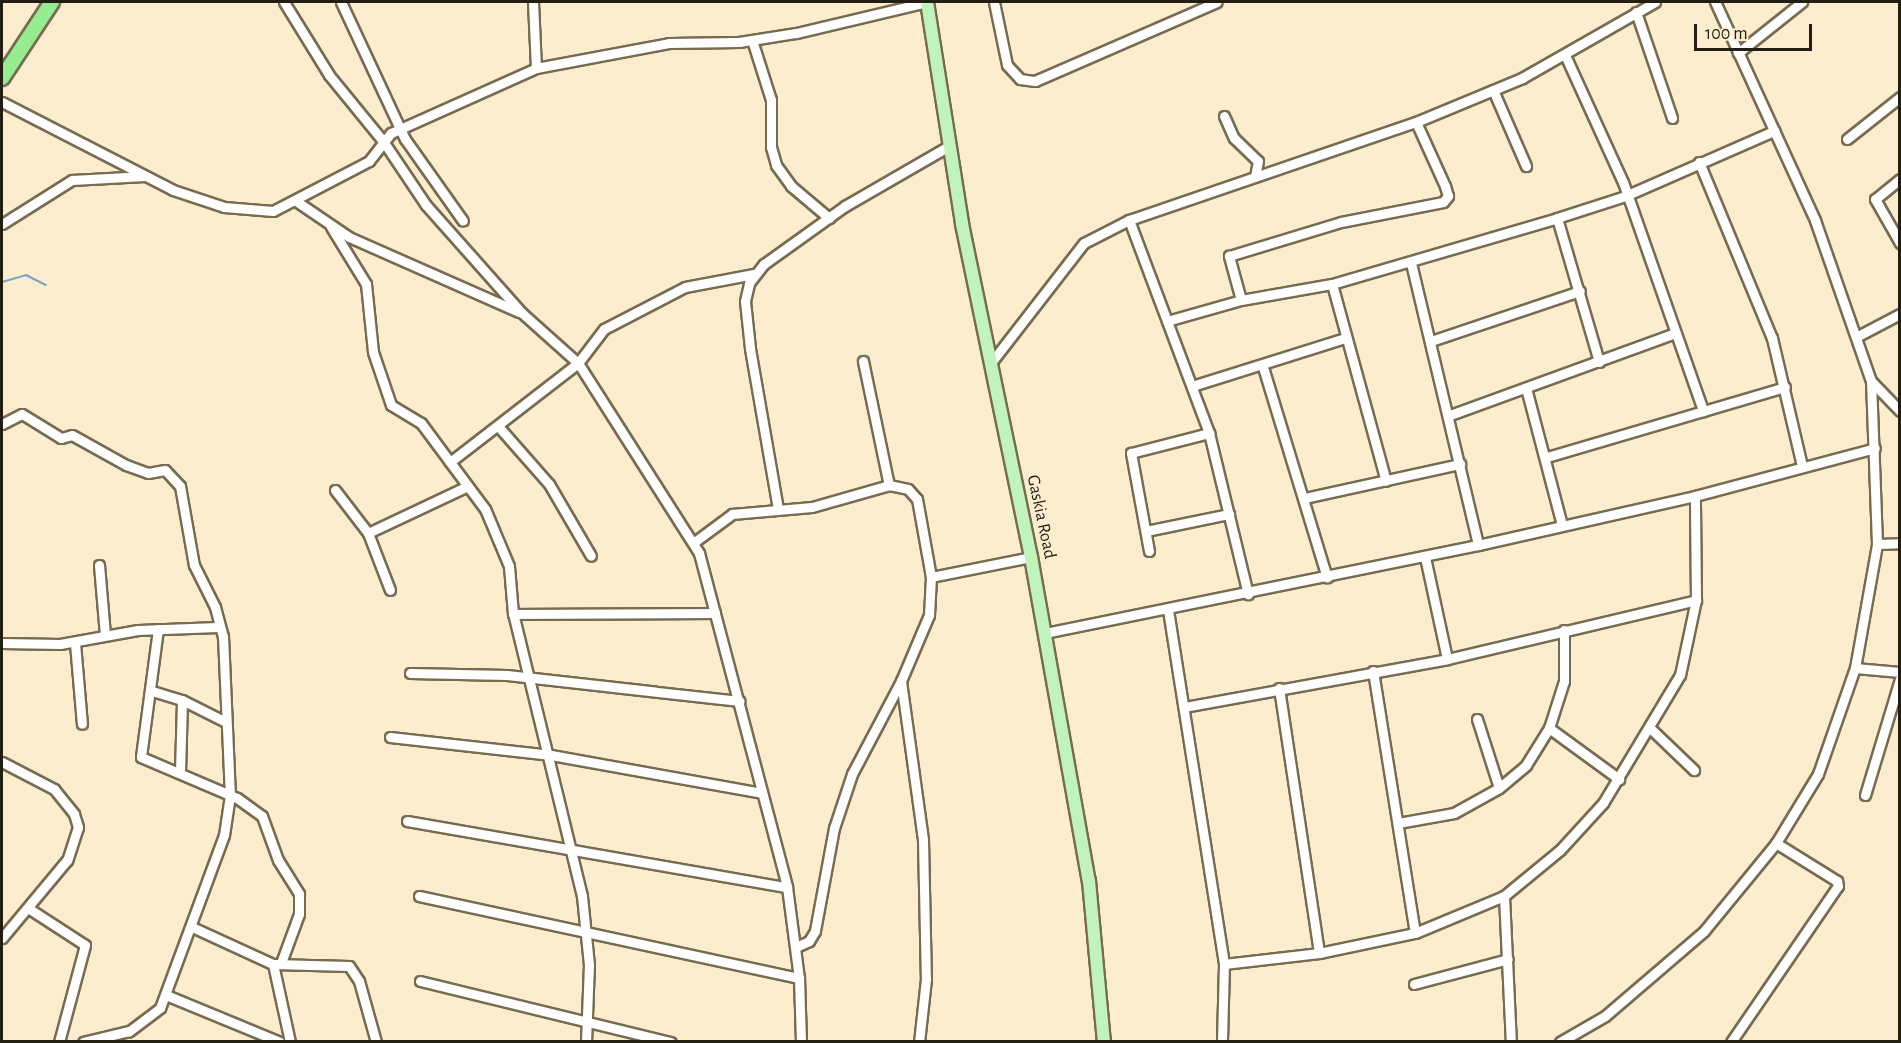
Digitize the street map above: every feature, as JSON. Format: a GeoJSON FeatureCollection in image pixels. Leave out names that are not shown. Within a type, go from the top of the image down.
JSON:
{"type":"FeatureCollection","features":[{"type":"Feature","properties":{"kind":"highway"},"geometry":{"type":"LineString","coordinates":[[2,78],[52,2]]}},
{"type":"Feature","properties":{"kind":"main road","name":"Gaskia Road"},"geometry":{"type":"LineString","coordinates":[[927,2],[949,146],[990,364],[1031,557],[1089,881],[1104,1041]]}},
{"type":"Feature","properties":{"kind":"street"},"geometry":{"type":"LineString","coordinates":[[284,2],[329,75],[383,141],[426,205],[522,314],[578,363],[693,543],[741,702],[787,886],[799,978],[801,1041]]}},
{"type":"Feature","properties":{"kind":"street"},"geometry":{"type":"LineString","coordinates":[[341,2],[400,130],[463,221]]}},
{"type":"Feature","properties":{"kind":"street"},"geometry":{"type":"LineString","coordinates":[[533,2],[536,68]]}},
{"type":"Feature","properties":{"kind":"street"},"geometry":{"type":"LineString","coordinates":[[2,102],[145,176],[224,207],[273,211],[369,161],[383,141],[400,130],[536,68],[669,44],[752,40],[927,2]]}},
{"type":"Feature","properties":{"kind":"street"},"geometry":{"type":"LineString","coordinates":[[994,2],[1007,65],[1020,79],[1035,81],[1211,3]]}},
{"type":"Feature","properties":{"kind":"street"},"geometry":{"type":"LineString","coordinates":[[990,364],[1084,243],[1129,220],[1416,122],[1493,90],[1565,55],[1592,34],[1655,2]]}},
{"type":"Feature","properties":{"kind":"street"},"geometry":{"type":"LineString","coordinates":[[1560,1041],[1605,1016],[1704,931],[1776,843],[1818,774],[1855,668],[1877,544],[1871,381],[1815,220],[1715,2]]}},
{"type":"Feature","properties":{"kind":"street"},"geometry":{"type":"LineString","coordinates":[[1738,53],[1802,2]]}},
{"type":"Feature","properties":{"kind":"street"},"geometry":{"type":"LineString","coordinates":[[1636,12],[1672,118]]}},
{"type":"Feature","properties":{"kind":"street"},"geometry":{"type":"LineString","coordinates":[[752,40],[771,100],[771,147],[776,165],[791,186],[829,218]]}},
{"type":"Feature","properties":{"kind":"street"},"geometry":{"type":"LineString","coordinates":[[1565,55],[1623,182],[1625,196],[1703,411]]}},
{"type":"Feature","properties":{"kind":"street"},"geometry":{"type":"LineString","coordinates":[[1493,90],[1526,166]]}},
{"type":"Feature","properties":{"kind":"street"},"geometry":{"type":"LineString","coordinates":[[1846,139],[1899,97]]}},
{"type":"Feature","properties":{"kind":"street"},"geometry":{"type":"LineString","coordinates":[[1224,116],[1234,138],[1258,161],[1255,177]]}},
{"type":"Feature","properties":{"kind":"street"},"geometry":{"type":"LineString","coordinates":[[1241,300],[1229,256],[1341,222],[1443,202],[1448,196],[1445,186],[1416,122]]}},
{"type":"Feature","properties":{"kind":"street"},"geometry":{"type":"LineString","coordinates":[[1167,321],[1241,300],[1332,284],[1411,263],[1557,218],[1625,196],[1774,131]]}},
{"type":"Feature","properties":{"kind":"street"},"geometry":{"type":"LineString","coordinates":[[450,462],[578,363],[598,334],[628,315],[686,287],[754,273],[829,218],[949,146]]}},
{"type":"Feature","properties":{"kind":"street"},"geometry":{"type":"LineString","coordinates":[[1699,162],[1772,338],[1802,466]]}},
{"type":"Feature","properties":{"kind":"street"},"geometry":{"type":"LineString","coordinates":[[2,224],[72,180],[145,176]]}},
{"type":"Feature","properties":{"kind":"street"},"geometry":{"type":"LineString","coordinates":[[1899,179],[1875,199],[1899,243]]}},
{"type":"Feature","properties":{"kind":"street"},"geometry":{"type":"LineString","coordinates":[[296,201],[331,227],[522,314]]}},
{"type":"Feature","properties":{"kind":"street"},"geometry":{"type":"LineString","coordinates":[[1557,218],[1599,362]]}},
{"type":"Feature","properties":{"kind":"street"},"geometry":{"type":"LineString","coordinates":[[1129,220],[1209,433],[1248,594]]}},
{"type":"Feature","properties":{"kind":"street"},"geometry":{"type":"LineString","coordinates":[[331,227],[366,284],[373,352],[390,405],[421,423],[468,486],[501,541],[509,566],[513,614],[551,755],[566,845],[582,896],[588,1022],[586,1041]]}},
{"type":"Feature","properties":{"kind":"street"},"geometry":{"type":"LineString","coordinates":[[1411,263],[1450,415],[1478,545]]}},
{"type":"Feature","properties":{"kind":"street"},"geometry":{"type":"LineString","coordinates":[[754,273],[744,301],[777,508]]}},
{"type":"Feature","properties":{"kind":"street"},"geometry":{"type":"LineString","coordinates":[[1332,284],[1386,481]]}},
{"type":"Feature","properties":{"kind":"street"},"geometry":{"type":"LineString","coordinates":[[1431,341],[1580,291]]}},
{"type":"Feature","properties":{"kind":"street"},"geometry":{"type":"LineString","coordinates":[[1856,337],[1899,314]]}},
{"type":"Feature","properties":{"kind":"street"},"geometry":{"type":"LineString","coordinates":[[1450,415],[1675,333]]}},
{"type":"Feature","properties":{"kind":"street"},"geometry":{"type":"LineString","coordinates":[[1192,386],[1263,367],[1345,338]]}},
{"type":"Feature","properties":{"kind":"street"},"geometry":{"type":"LineString","coordinates":[[862,361],[889,485]]}},
{"type":"Feature","properties":{"kind":"street"},"geometry":{"type":"LineString","coordinates":[[1263,367],[1305,498],[1327,578]]}},
{"type":"Feature","properties":{"kind":"street"},"geometry":{"type":"LineString","coordinates":[[1871,381],[1899,411]]}},
{"type":"Feature","properties":{"kind":"street"},"geometry":{"type":"LineString","coordinates":[[1547,457],[1785,387]]}},
{"type":"Feature","properties":{"kind":"street"},"geometry":{"type":"LineString","coordinates":[[1526,388],[1547,457],[1562,525]]}},
{"type":"Feature","properties":{"kind":"street"},"geometry":{"type":"LineString","coordinates":[[2,424],[22,414],[61,438],[72,435],[126,465],[148,473],[165,470],[180,486],[194,565],[215,607],[218,627],[223,636],[230,795],[227,825],[192,927],[166,995],[153,1017],[135,1029],[83,1041]]}},
{"type":"Feature","properties":{"kind":"street"},"geometry":{"type":"LineString","coordinates":[[498,426],[549,484],[591,556]]}},
{"type":"Feature","properties":{"kind":"street"},"geometry":{"type":"LineString","coordinates":[[1149,551],[1131,453],[1209,433]]}},
{"type":"Feature","properties":{"kind":"street"},"geometry":{"type":"LineString","coordinates":[[1045,633],[1425,557],[1695,496],[1875,448]]}},
{"type":"Feature","properties":{"kind":"street"},"geometry":{"type":"LineString","coordinates":[[1305,498],[1460,464]]}},
{"type":"Feature","properties":{"kind":"street"},"geometry":{"type":"LineString","coordinates":[[693,543],[732,514],[760,514],[777,508],[812,507],[889,485],[908,489],[917,499],[931,577],[925,632],[852,774],[834,828],[815,931],[808,941],[796,947]]}},
{"type":"Feature","properties":{"kind":"street"},"geometry":{"type":"LineString","coordinates":[[368,533],[468,486]]}},
{"type":"Feature","properties":{"kind":"street"},"geometry":{"type":"LineString","coordinates":[[335,490],[368,533],[390,590]]}},
{"type":"Feature","properties":{"kind":"street"},"geometry":{"type":"LineString","coordinates":[[1224,964],[1319,953],[1415,933],[1504,896],[1560,850],[1619,779],[1680,675],[1696,600],[1695,496]]}},
{"type":"Feature","properties":{"kind":"street"},"geometry":{"type":"LineString","coordinates":[[1146,531],[1228,514]]}},
{"type":"Feature","properties":{"kind":"street"},"geometry":{"type":"LineString","coordinates":[[1877,544],[1899,543]]}},
{"type":"Feature","properties":{"kind":"street"},"geometry":{"type":"LineString","coordinates":[[931,577],[1031,557]]}},
{"type":"Feature","properties":{"kind":"street"},"geometry":{"type":"LineString","coordinates":[[1425,557],[1447,659]]}},
{"type":"Feature","properties":{"kind":"street"},"geometry":{"type":"LineString","coordinates":[[99,565],[105,635]]}},
{"type":"Feature","properties":{"kind":"street"},"geometry":{"type":"LineString","coordinates":[[1184,707],[1447,659],[1696,600]]}},
{"type":"Feature","properties":{"kind":"street"},"geometry":{"type":"LineString","coordinates":[[1168,610],[1224,964],[1222,1041]]}},
{"type":"Feature","properties":{"kind":"street"},"geometry":{"type":"LineString","coordinates":[[513,614],[715,614]]}},
{"type":"Feature","properties":{"kind":"street"},"geometry":{"type":"LineString","coordinates":[[2,643],[75,643],[105,635],[158,629],[218,627]]}},
{"type":"Feature","properties":{"kind":"street"},"geometry":{"type":"LineString","coordinates":[[158,629],[152,691],[141,757],[230,795],[262,816],[278,860],[299,894],[299,914],[277,963],[290,1041]]}},
{"type":"Feature","properties":{"kind":"street"},"geometry":{"type":"LineString","coordinates":[[1398,824],[1454,813],[1499,788],[1526,765],[1549,728],[1564,681],[1564,630]]}},
{"type":"Feature","properties":{"kind":"street"},"geometry":{"type":"LineString","coordinates":[[75,643],[82,724]]}},
{"type":"Feature","properties":{"kind":"street"},"geometry":{"type":"LineString","coordinates":[[1855,668],[1899,672]]}},
{"type":"Feature","properties":{"kind":"street"},"geometry":{"type":"LineString","coordinates":[[1373,671],[1415,933]]}},
{"type":"Feature","properties":{"kind":"street"},"geometry":{"type":"LineString","coordinates":[[410,673],[532,679],[741,702]]}},
{"type":"Feature","properties":{"kind":"street"},"geometry":{"type":"LineString","coordinates":[[1865,795],[1899,679]]}},
{"type":"Feature","properties":{"kind":"street"},"geometry":{"type":"LineString","coordinates":[[901,681],[923,840],[926,979],[919,1041]]}},
{"type":"Feature","properties":{"kind":"street"},"geometry":{"type":"LineString","coordinates":[[1279,688],[1319,953]]}},
{"type":"Feature","properties":{"kind":"street"},"geometry":{"type":"LineString","coordinates":[[152,691],[182,700],[226,722]]}},
{"type":"Feature","properties":{"kind":"street"},"geometry":{"type":"LineString","coordinates":[[180,772],[182,700]]}},
{"type":"Feature","properties":{"kind":"street"},"geometry":{"type":"LineString","coordinates":[[1477,719],[1499,788]]}},
{"type":"Feature","properties":{"kind":"street"},"geometry":{"type":"LineString","coordinates":[[1549,728],[1619,779]]}},
{"type":"Feature","properties":{"kind":"street"},"geometry":{"type":"LineString","coordinates":[[1650,728],[1694,770]]}},
{"type":"Feature","properties":{"kind":"street"},"geometry":{"type":"LineString","coordinates":[[390,737],[551,755],[762,793]]}},
{"type":"Feature","properties":{"kind":"street"},"geometry":{"type":"LineString","coordinates":[[2,762],[54,789],[74,814],[78,827],[67,860],[2,938]]}},
{"type":"Feature","properties":{"kind":"street"},"geometry":{"type":"LineString","coordinates":[[407,821],[566,845],[787,886]]}},
{"type":"Feature","properties":{"kind":"street"},"geometry":{"type":"LineString","coordinates":[[1731,1041],[1838,886],[1837,881],[1776,843]]}},
{"type":"Feature","properties":{"kind":"street"},"geometry":{"type":"LineString","coordinates":[[419,896],[799,978]]}},
{"type":"Feature","properties":{"kind":"street"},"geometry":{"type":"LineString","coordinates":[[1504,896],[1511,1041]]}},
{"type":"Feature","properties":{"kind":"street"},"geometry":{"type":"LineString","coordinates":[[28,908],[85,945],[59,1041]]}},
{"type":"Feature","properties":{"kind":"street"},"geometry":{"type":"LineString","coordinates":[[192,927],[277,963],[349,966],[358,981],[376,1041]]}},
{"type":"Feature","properties":{"kind":"street"},"geometry":{"type":"LineString","coordinates":[[1414,984],[1508,959]]}},
{"type":"Feature","properties":{"kind":"street"},"geometry":{"type":"LineString","coordinates":[[420,981],[670,1041]]}},
{"type":"Feature","properties":{"kind":"street"},"geometry":{"type":"LineString","coordinates":[[166,995],[280,1041]]}},
{"type":"Feature","properties":{"kind":"waterway"},"geometry":{"type":"LineString","coordinates":[[2,282],[26,275],[46,285]]}}]}
